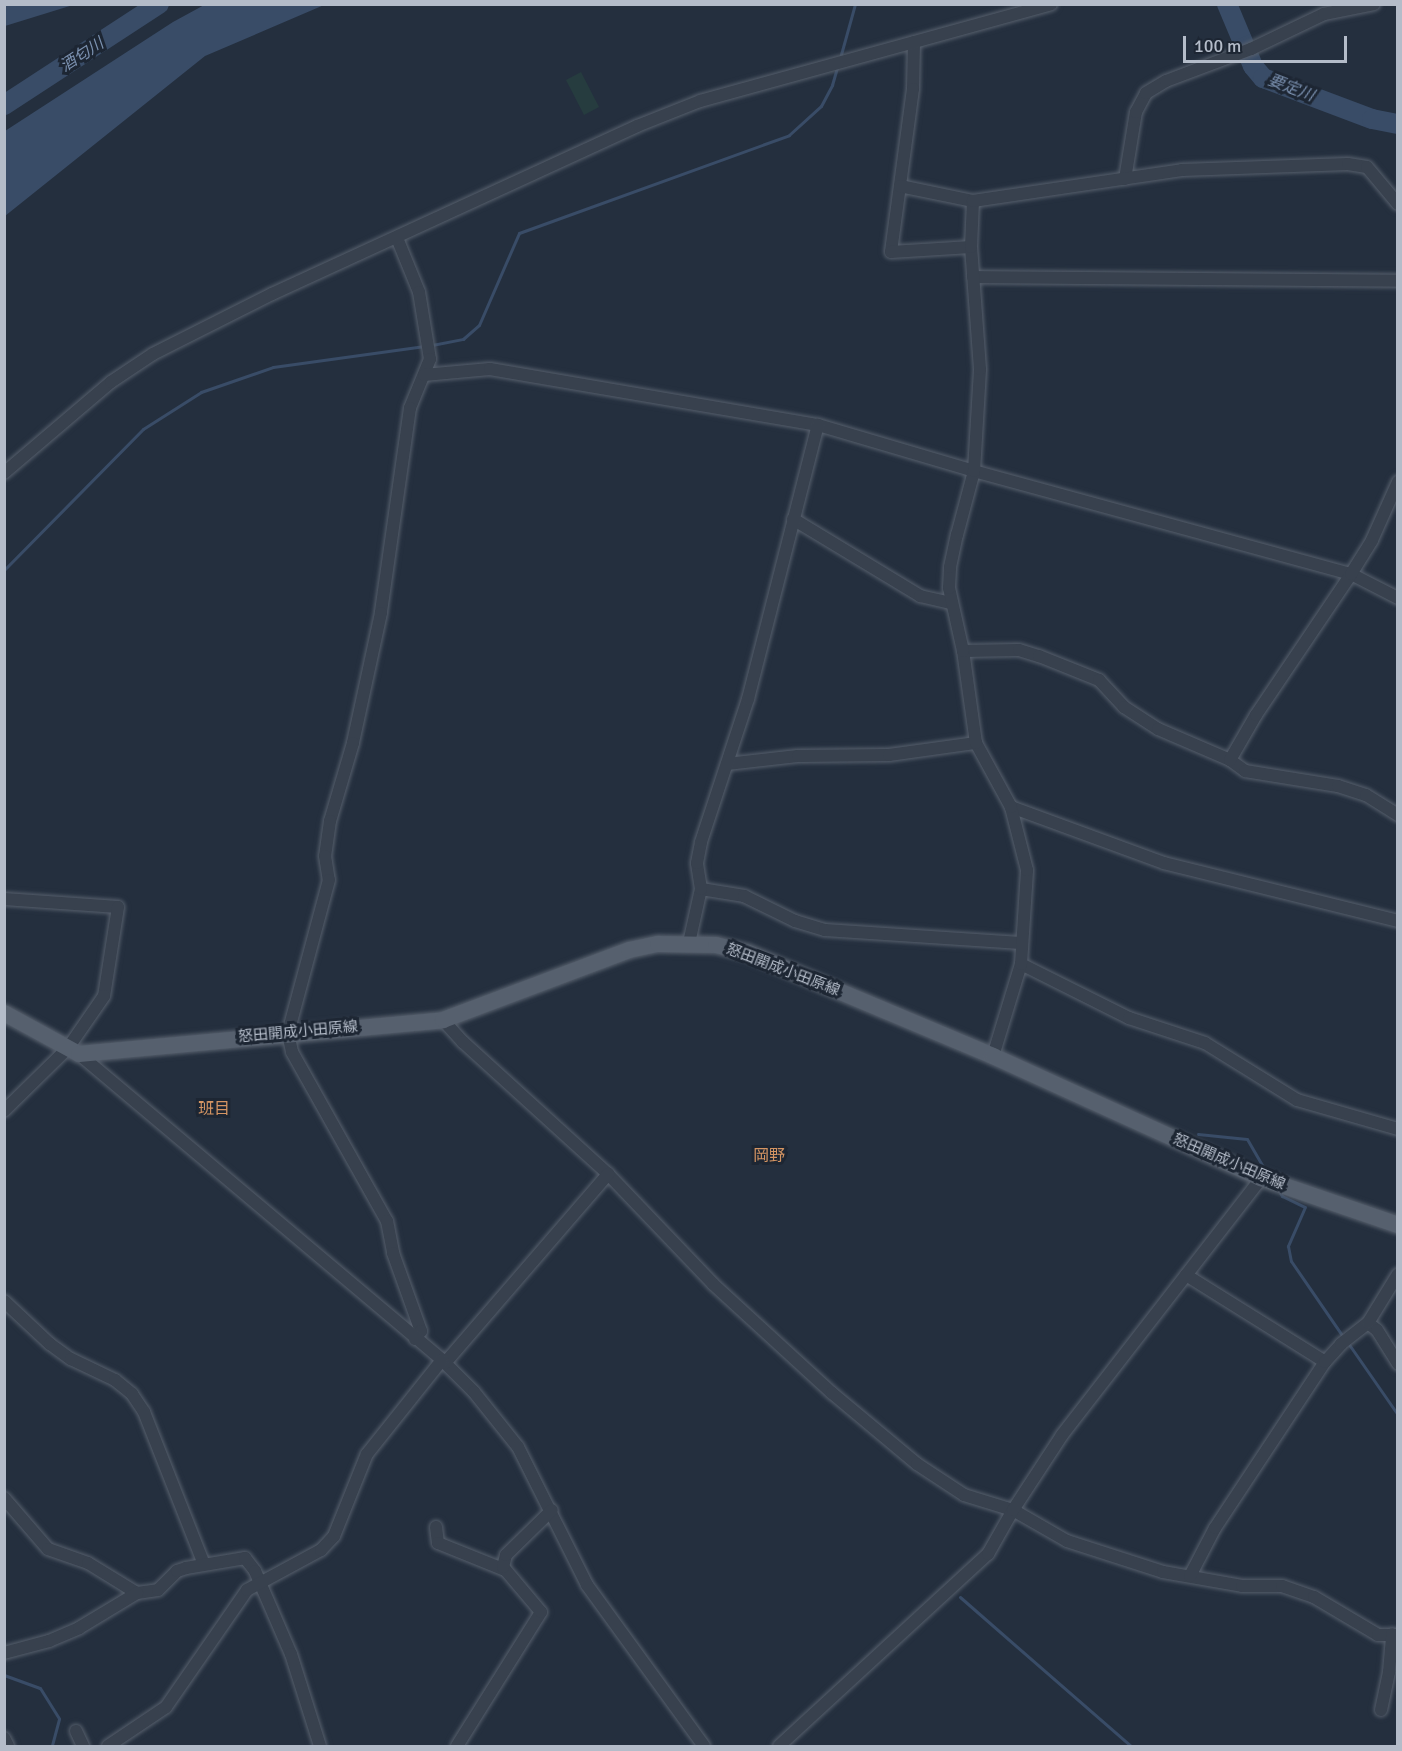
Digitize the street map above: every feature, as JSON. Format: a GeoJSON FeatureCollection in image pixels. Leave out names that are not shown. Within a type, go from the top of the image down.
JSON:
{"type":"FeatureCollection","features":[{"type":"Feature","properties":{"kind":"main road","name":"怒田開成小田原線"},"geometry":{"type":"LineString","coordinates":[[73,1051],[443,1020],[629,950],[658,944],[716,945],[748,953],[993,1056],[1263,1179],[1398,1225]]}},
{"type":"Feature","properties":{"kind":"main road"},"geometry":{"type":"LineString","coordinates":[[4,1013],[73,1051]]}},
{"type":"Feature","properties":{"kind":"street"},"geometry":{"type":"LineString","coordinates":[[4,473],[111,382],[153,354],[252,304],[637,126],[700,101],[1051,4]]}},
{"type":"Feature","properties":{"kind":"street"},"geometry":{"type":"LineString","coordinates":[[1125,179],[1136,112],[1146,93],[1166,81],[1251,49],[1324,14],[1374,4]]}},
{"type":"Feature","properties":{"kind":"street"},"geometry":{"type":"LineString","coordinates":[[914,42],[913,89],[891,252],[971,247]]}},
{"type":"Feature","properties":{"kind":"street"},"geometry":{"type":"LineString","coordinates":[[900,186],[973,201],[1182,170],[1348,164],[1367,166],[1398,204]]}},
{"type":"Feature","properties":{"kind":"street"},"geometry":{"type":"LineString","coordinates":[[973,201],[971,247],[980,369],[974,471],[950,567],[951,603],[963,651],[976,743],[1011,807],[1027,870],[1021,964],[993,1056]]}},
{"type":"Feature","properties":{"kind":"street"},"geometry":{"type":"LineString","coordinates":[[397,238],[419,292],[430,359],[410,408],[381,613],[353,743],[330,821],[326,856],[329,880],[288,1033],[292,1052],[387,1221],[393,1253],[421,1331],[415,1339]]}},
{"type":"Feature","properties":{"kind":"street"},"geometry":{"type":"LineString","coordinates":[[973,277],[1398,280]]}},
{"type":"Feature","properties":{"kind":"street"},"geometry":{"type":"LineString","coordinates":[[424,375],[490,369],[818,425],[974,471],[1351,574],[1398,598]]}},
{"type":"Feature","properties":{"kind":"street"},"geometry":{"type":"LineString","coordinates":[[689,943],[701,890],[697,863],[701,843],[748,699],[818,425]]}},
{"type":"Feature","properties":{"kind":"street"},"geometry":{"type":"LineString","coordinates":[[1230,760],[1256,714],[1372,540],[1398,482]]}},
{"type":"Feature","properties":{"kind":"street"},"geometry":{"type":"LineString","coordinates":[[793,519],[920,596],[951,603]]}},
{"type":"Feature","properties":{"kind":"street"},"geometry":{"type":"LineString","coordinates":[[963,651],[1019,650],[1049,660],[1099,680],[1124,707],[1158,729],[1230,760],[1245,771],[1338,786],[1365,795],[1398,815]]}},
{"type":"Feature","properties":{"kind":"street"},"geometry":{"type":"LineString","coordinates":[[727,764],[798,756],[889,755],[976,743]]}},
{"type":"Feature","properties":{"kind":"street"},"geometry":{"type":"LineString","coordinates":[[1011,807],[1164,863],[1398,921]]}},
{"type":"Feature","properties":{"kind":"street"},"geometry":{"type":"LineString","coordinates":[[701,890],[744,896],[795,921],[825,930],[1021,943]]}},
{"type":"Feature","properties":{"kind":"street"},"geometry":{"type":"LineString","coordinates":[[4,899],[118,907],[104,996],[73,1051],[4,1111]]}},
{"type":"Feature","properties":{"kind":"street"},"geometry":{"type":"LineString","coordinates":[[1021,964],[1129,1018],[1205,1043],[1297,1100],[1398,1129]]}},
{"type":"Feature","properties":{"kind":"street"},"geometry":{"type":"LineString","coordinates":[[443,1020],[463,1042],[608,1174],[713,1284],[832,1393],[909,1457],[964,1495],[1013,1510],[1067,1541],[1163,1572],[1242,1586],[1282,1586],[1314,1597],[1378,1635],[1395,1635],[1381,1710]]}},
{"type":"Feature","properties":{"kind":"street"},"geometry":{"type":"LineString","coordinates":[[73,1051],[444,1361],[518,1447],[552,1510],[569,1552],[587,1585],[704,1746]]}},
{"type":"Feature","properties":{"kind":"street"},"geometry":{"type":"LineString","coordinates":[[108,1746],[166,1707],[247,1590],[321,1550],[334,1536],[367,1454],[444,1361],[608,1174]]}},
{"type":"Feature","properties":{"kind":"street"},"geometry":{"type":"LineString","coordinates":[[779,1746],[988,1554],[1013,1510],[1062,1435],[1263,1179]]}},
{"type":"Feature","properties":{"kind":"street"},"geometry":{"type":"LineString","coordinates":[[1190,1576],[1215,1528],[1325,1362],[1341,1344],[1368,1323],[1398,1274]]}},
{"type":"Feature","properties":{"kind":"street"},"geometry":{"type":"LineString","coordinates":[[1186,1275],[1325,1362]]}},
{"type":"Feature","properties":{"kind":"street"},"geometry":{"type":"LineString","coordinates":[[4,1302],[50,1344],[71,1359],[115,1380],[132,1394],[144,1412],[204,1564]]}},
{"type":"Feature","properties":{"kind":"street"},"geometry":{"type":"LineString","coordinates":[[1368,1323],[1377,1330],[1398,1364]]}},
{"type":"Feature","properties":{"kind":"street"},"geometry":{"type":"LineString","coordinates":[[4,1498],[48,1549],[88,1563],[137,1593]]}},
{"type":"Feature","properties":{"kind":"street"},"geometry":{"type":"LineString","coordinates":[[505,1570],[506,1555],[552,1510]]}},
{"type":"Feature","properties":{"kind":"street"},"geometry":{"type":"LineString","coordinates":[[436,1527],[438,1543],[505,1570],[541,1612],[457,1746]]}},
{"type":"Feature","properties":{"kind":"street"},"geometry":{"type":"LineString","coordinates":[[4,1653],[49,1641],[79,1628],[137,1593],[158,1590],[177,1571],[204,1564],[245,1558],[261,1584],[298,1671],[320,1746]]}},
{"type":"Feature","properties":{"kind":"street"},"geometry":{"type":"LineString","coordinates":[[76,1731],[83,1746]]}},
{"type":"Feature","properties":{"kind":"street"},"geometry":{"type":"LineString","coordinates":[[4,1738],[8,1746]]}},
{"type":"Feature","properties":{"kind":"green space"},"geometry":{"type":"Polygon","coordinates":[[[581,72],[599,107],[584,115],[566,80],[581,72]]]}},
{"type":"Feature","properties":{"kind":"water"},"geometry":{"type":"Polygon","coordinates":[[[5,4],[73,4],[73,5],[5,26],[5,4]]]}},
{"type":"Feature","properties":{"kind":"water"},"geometry":{"type":"Polygon","coordinates":[[[206,4],[324,5],[205,56],[5,216],[5,131],[173,22],[206,4]]]}},
{"type":"Feature","properties":{"kind":"waterway","name":"酒匂川"},"geometry":{"type":"LineString","coordinates":[[4,105],[159,4]]}},
{"type":"Feature","properties":{"kind":"waterway"},"geometry":{"type":"LineString","coordinates":[[840,58],[855,4]]}},
{"type":"Feature","properties":{"kind":"waterway","name":"要定川"},"geometry":{"type":"LineString","coordinates":[[1227,4],[1253,66],[1263,78],[1372,119],[1398,124]]}},
{"type":"Feature","properties":{"kind":"waterway"},"geometry":{"type":"LineString","coordinates":[[432,345],[463,339],[479,325],[519,233],[789,135],[821,106],[832,85],[837,67]]}},
{"type":"Feature","properties":{"kind":"waterway"},"geometry":{"type":"LineString","coordinates":[[4,570],[143,429],[201,392],[273,367],[425,346]]}},
{"type":"Feature","properties":{"kind":"waterway"},"geometry":{"type":"LineString","coordinates":[[1198,1134],[1247,1139],[1267,1173]]}},
{"type":"Feature","properties":{"kind":"waterway"},"geometry":{"type":"LineString","coordinates":[[1279,1191],[1282,1196],[1305,1207],[1288,1246],[1291,1261],[1344,1338]]}},
{"type":"Feature","properties":{"kind":"waterway"},"geometry":{"type":"LineString","coordinates":[[1348,1343],[1398,1415]]}},
{"type":"Feature","properties":{"kind":"waterway"},"geometry":{"type":"LineString","coordinates":[[960,1597],[1131,1746]]}},
{"type":"Feature","properties":{"kind":"waterway"},"geometry":{"type":"LineString","coordinates":[[4,1675],[40,1688],[59,1719],[52,1746]]}},
{"type":"Feature","properties":{"kind":"district","name":"班目"},"geometry":{"type":"Point","coordinates":[214,1109]}},
{"type":"Feature","properties":{"kind":"district","name":"岡野"},"geometry":{"type":"Point","coordinates":[769,1156]}}]}
